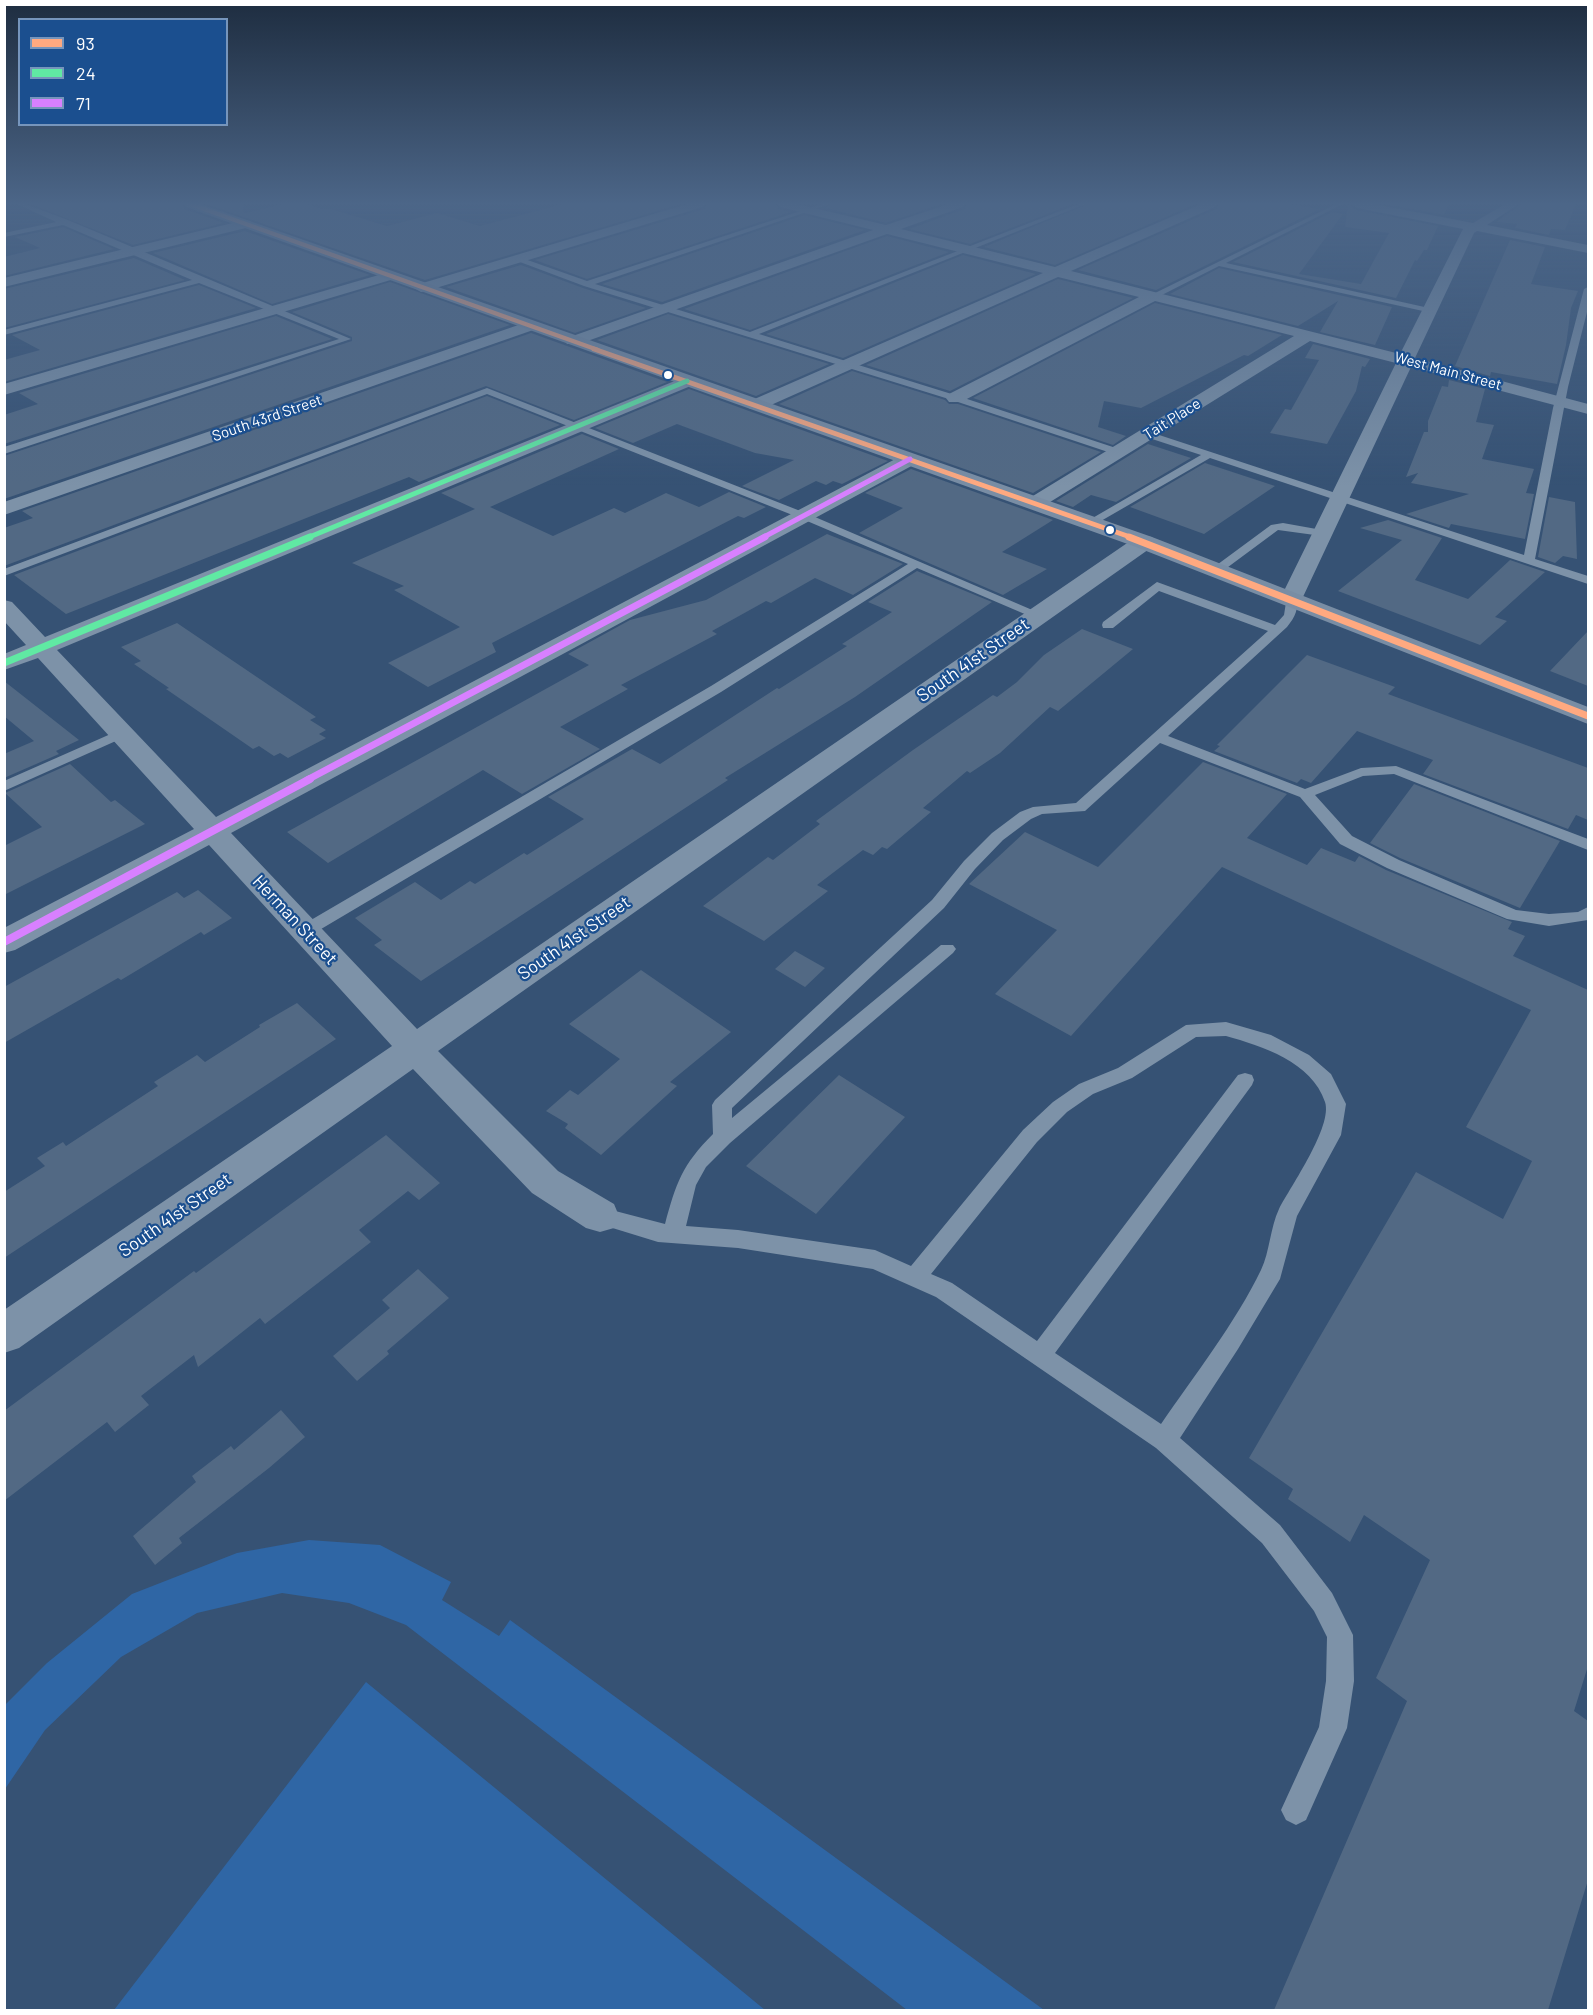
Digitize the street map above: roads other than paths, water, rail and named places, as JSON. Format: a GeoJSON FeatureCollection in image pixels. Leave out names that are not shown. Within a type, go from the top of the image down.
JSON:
{"type":"FeatureCollection","features":[{"type":"Feature","properties":{"kind":"street"},"geometry":{"type":"LineString","coordinates":[[4,390],[314,298]]}},
{"type":"Feature","properties":{"kind":"street"},"geometry":{"type":"LineString","coordinates":[[450,298],[1144,542],[1588,716]]}},
{"type":"Feature","properties":{"kind":"street"},"geometry":{"type":"LineString","coordinates":[[573,341],[694,298]]}},
{"type":"Feature","properties":{"kind":"street"},"geometry":{"type":"LineString","coordinates":[[756,405],[998,298]]}},
{"type":"Feature","properties":{"kind":"street"},"geometry":{"type":"LineString","coordinates":[[955,398],[1150,298]]}},
{"type":"Feature","properties":{"kind":"street","name":"West Main Street"},"geometry":{"type":"LineString","coordinates":[[1162,298],[1405,359],[1588,409]]}},
{"type":"Feature","properties":{"kind":"street"},"geometry":{"type":"LineString","coordinates":[[1291,599],[1434,298]]}},
{"type":"Feature","properties":{"kind":"street","name":"South 43rd Street"},"geometry":{"type":"LineString","coordinates":[[4,509],[530,326]]}},
{"type":"Feature","properties":{"kind":"street","name":"Tait Place"},"geometry":{"type":"LineString","coordinates":[[1035,503],[1308,334]]}},
{"type":"Feature","properties":{"kind":"street"},"geometry":{"type":"LineString","coordinates":[[4,663],[687,381]]}},
{"type":"Feature","properties":{"kind":"street"},"geometry":{"type":"LineString","coordinates":[[4,942],[910,459]]}},
{"type":"Feature","properties":{"kind":"street","name":"South 41st Street"},"geometry":{"type":"LineString","coordinates":[[4,1334],[1144,542]]}},
{"type":"Feature","properties":{"kind":"street","name":"Herman Street"},"geometry":{"type":"LineString","coordinates":[[4,607],[414,1048],[545,1182],[600,1216]]}},
{"type":"Feature","properties":{"kind":"lane"},"geometry":{"type":"LineString","coordinates":[[4,333],[133,298]]}},
{"type":"Feature","properties":{"kind":"lane"},"geometry":{"type":"LineString","coordinates":[[4,451],[346,339],[244,298]]}},
{"type":"Feature","properties":{"kind":"lane"},"geometry":{"type":"LineString","coordinates":[[633,298],[955,398],[1118,452]]}},
{"type":"Feature","properties":{"kind":"lane"},"geometry":{"type":"LineString","coordinates":[[750,335],[843,298]]}},
{"type":"Feature","properties":{"kind":"lane"},"geometry":{"type":"LineString","coordinates":[[1370,298],[1428,311]]}},
{"type":"Feature","properties":{"kind":"lane"},"geometry":{"type":"LineString","coordinates":[[1529,560],[1560,401],[1587,298]]}},
{"type":"Feature","properties":{"kind":"lane"},"geometry":{"type":"LineString","coordinates":[[4,573],[487,391],[804,516],[1038,615]]}},
{"type":"Feature","properties":{"kind":"lane"},"geometry":{"type":"LineString","coordinates":[[1147,434],[1588,580]]}},
{"type":"Feature","properties":{"kind":"lane"},"geometry":{"type":"LineString","coordinates":[[1090,523],[1210,454]]}},
{"type":"Feature","properties":{"kind":"lane"},"geometry":{"type":"LineString","coordinates":[[1216,570],[1275,527],[1283,526],[1322,533]]}},
{"type":"Feature","properties":{"kind":"lane"},"geometry":{"type":"LineString","coordinates":[[305,931],[716,689],[916,564]]}},
{"type":"Feature","properties":{"kind":"lane"},"geometry":{"type":"LineString","coordinates":[[1107,625],[1157,586],[1276,630]]}},
{"type":"Feature","properties":{"kind":"lane"},"geometry":{"type":"LineString","coordinates":[[723,1137],[722,1105],[938,904],[954,880],[1017,820],[1039,810],[1080,808],[1276,630],[1290,615],[1291,599]]}},
{"type":"Feature","properties":{"kind":"lane"},"geometry":{"type":"LineString","coordinates":[[4,787],[122,733]]}},
{"type":"Feature","properties":{"kind":"lane"},"geometry":{"type":"LineString","coordinates":[[1158,737],[1305,794],[1346,840],[1394,864],[1513,915],[1550,920],[1581,917],[1588,913]]}},
{"type":"Feature","properties":{"kind":"lane"},"geometry":{"type":"LineString","coordinates":[[1305,794],[1362,771],[1380,768],[1396,770],[1588,845]]}},
{"type":"Feature","properties":{"kind":"lane"},"geometry":{"type":"LineString","coordinates":[[673,1234],[686,1185],[699,1161],[723,1137],[946,949]]}},
{"type":"Feature","properties":{"kind":"lane"},"geometry":{"type":"LineString","coordinates":[[915,1277],[1030,1136],[1060,1107],[1086,1089],[1125,1073],[1192,1030],[1226,1029],[1264,1040],[1302,1060],[1324,1079],[1336,1104],[1331,1135],[1287,1215],[1272,1272],[1230,1342],[1164,1440]]}},
{"type":"Feature","properties":{"kind":"lane"},"geometry":{"type":"LineString","coordinates":[[1040,1355],[1245,1080]]}},
{"type":"Feature","properties":{"kind":"lane"},"geometry":{"type":"LineString","coordinates":[[600,1216],[658,1233],[738,1239],[875,1260],[944,1290],[1164,1440],[1271,1534],[1323,1602],[1340,1635],[1340,1682],[1333,1728],[1296,1810]]}}]}
